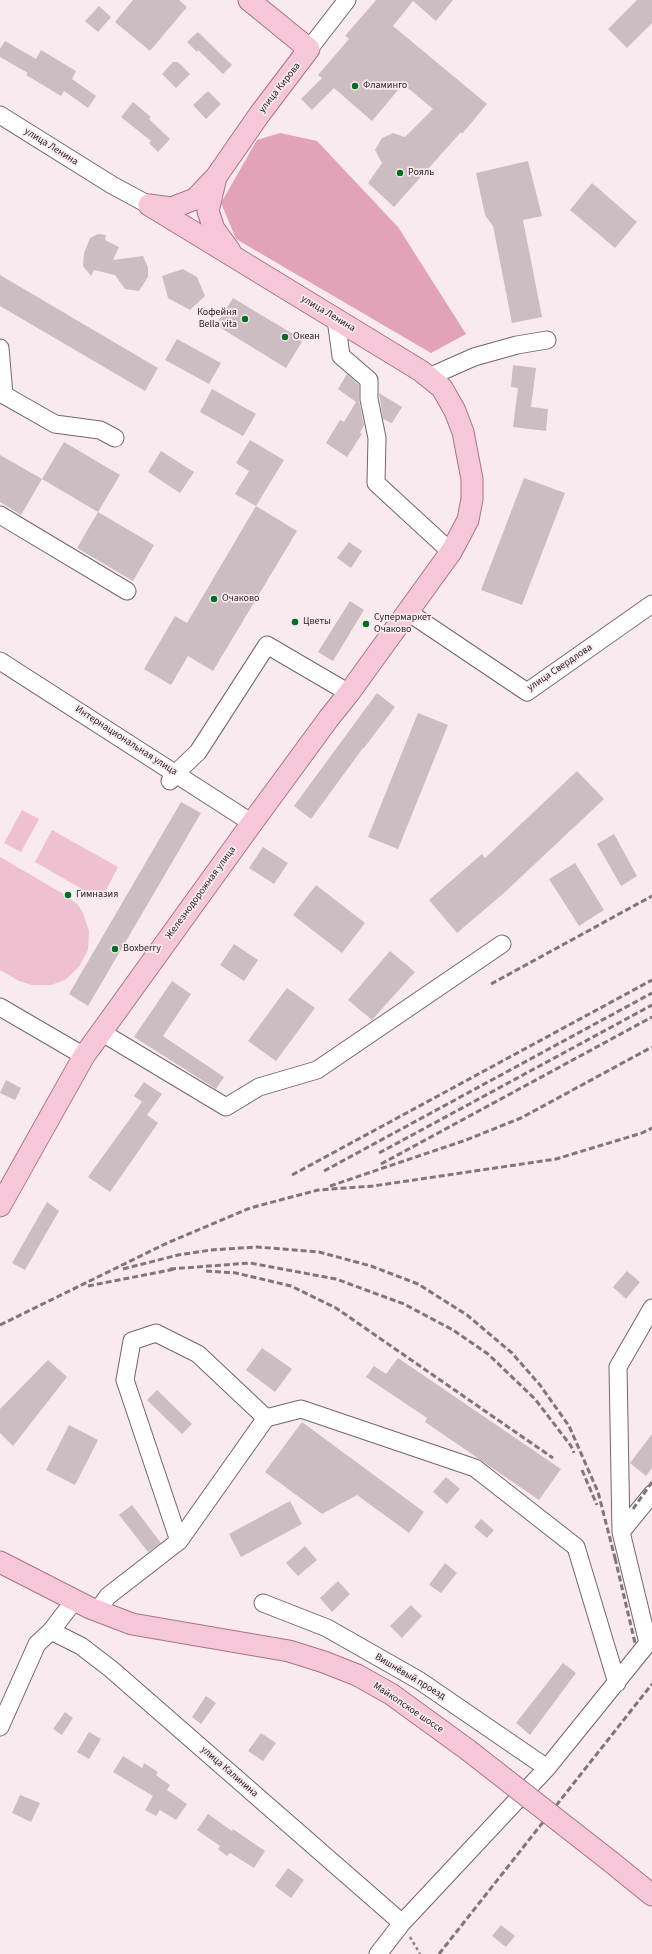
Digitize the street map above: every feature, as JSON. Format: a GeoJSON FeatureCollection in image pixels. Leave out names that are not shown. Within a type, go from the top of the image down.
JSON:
{"type":"FeatureCollection","features":[{"type":"Feature","properties":{"kind":"main road"},"geometry":{"type":"LineString","coordinates":[[249,0],[309,49]]}},
{"type":"Feature","properties":{"kind":"main road","name":"улица Кирова"},"geometry":{"type":"LineString","coordinates":[[149,205],[171,208],[195,198],[216,177],[259,115],[309,49]]}},
{"type":"Feature","properties":{"kind":"main road","name":"улица Кирова"},"geometry":{"type":"LineString","coordinates":[[216,177],[208,211],[214,230],[234,258]]}},
{"type":"Feature","properties":{"kind":"main road","name":"улица Ленина"},"geometry":{"type":"LineString","coordinates":[[149,205],[429,377],[442,388],[455,411],[463,432],[472,479],[472,500],[468,520],[451,552],[408,612]]}},
{"type":"Feature","properties":{"kind":"main road","name":"Железнодорожная улица"},"geometry":{"type":"LineString","coordinates":[[0,1206],[84,1056],[249,826],[408,612]]}},
{"type":"Feature","properties":{"kind":"main road"},"geometry":{"type":"LineString","coordinates":[[0,1562],[74,1601]]}},
{"type":"Feature","properties":{"kind":"main road","name":"Майкопское шоссе"},"geometry":{"type":"LineString","coordinates":[[74,1601],[132,1624],[289,1651],[324,1662],[357,1675],[391,1694],[468,1750],[652,1895]]}},
{"type":"Feature","properties":{"kind":"street","name":"улица Кирова"},"geometry":{"type":"LineString","coordinates":[[309,49],[348,0]]}},
{"type":"Feature","properties":{"kind":"street","name":"улица Ленина"},"geometry":{"type":"LineString","coordinates":[[0,115],[112,185],[149,205]]}},
{"type":"Feature","properties":{"kind":"street"},"geometry":{"type":"LineString","coordinates":[[336,319],[341,356],[369,380],[369,399],[377,438],[376,483],[451,552]]}},
{"type":"Feature","properties":{"kind":"street"},"geometry":{"type":"LineString","coordinates":[[429,377],[474,357],[517,345],[547,340]]}},
{"type":"Feature","properties":{"kind":"street"},"geometry":{"type":"LineString","coordinates":[[0,348],[2,398],[55,424],[100,430],[115,438]]}},
{"type":"Feature","properties":{"kind":"street"},"geometry":{"type":"LineString","coordinates":[[0,515],[127,591]]}},
{"type":"Feature","properties":{"kind":"street","name":"улица Свердлова"},"geometry":{"type":"LineString","coordinates":[[408,612],[527,692],[652,604]]}},
{"type":"Feature","properties":{"kind":"street"},"geometry":{"type":"LineString","coordinates":[[173,777],[198,752],[267,644],[349,692]]}},
{"type":"Feature","properties":{"kind":"street","name":"Интернациональная улица"},"geometry":{"type":"LineString","coordinates":[[0,660],[173,777],[249,826]]}},
{"type":"Feature","properties":{"kind":"street","name":"Интернациональная улица"},"geometry":{"type":"LineString","coordinates":[[0,673],[173,777]]}},
{"type":"Feature","properties":{"kind":"street"},"geometry":{"type":"LineString","coordinates":[[101,1032],[226,1107],[259,1087],[317,1070],[502,944]]}},
{"type":"Feature","properties":{"kind":"street"},"geometry":{"type":"LineString","coordinates":[[0,1007],[84,1056]]}},
{"type":"Feature","properties":{"kind":"street"},"geometry":{"type":"LineString","coordinates":[[378,1954],[402,1923],[547,1768],[648,1643],[621,1532],[618,1367],[652,1308]]}},
{"type":"Feature","properties":{"kind":"street"},"geometry":{"type":"LineString","coordinates":[[179,1541],[125,1380],[132,1340],[156,1333],[198,1354],[266,1418]]}},
{"type":"Feature","properties":{"kind":"street"},"geometry":{"type":"LineString","coordinates":[[98,1611],[108,1596],[179,1541],[266,1418],[301,1409],[475,1468],[576,1547],[617,1683]]}},
{"type":"Feature","properties":{"kind":"street"},"geometry":{"type":"LineString","coordinates":[[621,1532],[652,1494]]}},
{"type":"Feature","properties":{"kind":"street"},"geometry":{"type":"LineString","coordinates":[[0,1726],[37,1644],[51,1631],[74,1601]]}},
{"type":"Feature","properties":{"kind":"street","name":"Вишнёвый проезд"},"geometry":{"type":"LineString","coordinates":[[263,1603],[327,1628],[420,1681],[547,1768]]}},
{"type":"Feature","properties":{"kind":"street","name":"улица Калинина"},"geometry":{"type":"LineString","coordinates":[[51,1631],[81,1646],[111,1669],[402,1923]]}},
{"type":"Feature","properties":{"kind":"shaded area"},"geometry":{"type":"Polygon","coordinates":[[[280,133],[317,141],[398,227],[466,334],[431,353],[236,239],[221,203],[257,140],[280,133]]]}},
{"type":"Feature","properties":{"kind":"shaded area"},"geometry":{"type":"Polygon","coordinates":[[[22,810],[39,819],[21,852],[4,843],[22,810]]]}},
{"type":"Feature","properties":{"kind":"shaded area"},"geometry":{"type":"Polygon","coordinates":[[[52,830],[118,867],[101,900],[35,862],[52,830]]]}},
{"type":"Feature","properties":{"kind":"shaded area"},"geometry":{"type":"Polygon","coordinates":[[[0,857],[67,896],[78,905],[83,913],[89,931],[88,950],[79,967],[65,980],[51,985],[32,985],[19,981],[0,970],[0,857]]]}},
{"type":"Feature","properties":{"kind":"building"},"geometry":{"type":"Polygon","coordinates":[[[133,0],[179,0],[187,7],[150,51],[115,22],[133,0]]]}},
{"type":"Feature","properties":{"kind":"building"},"geometry":{"type":"Polygon","coordinates":[[[376,0],[453,0],[436,21],[413,1],[393,26],[487,104],[462,134],[461,132],[394,207],[368,183],[382,163],[375,150],[382,138],[393,133],[405,137],[433,109],[403,84],[372,121],[334,88],[312,110],[301,99],[322,78],[318,75],[349,39],[345,36],[376,0]]]}},
{"type":"Feature","properties":{"kind":"building"},"geometry":{"type":"Polygon","coordinates":[[[637,0],[652,0],[652,23],[627,48],[608,29],[637,0]]]}},
{"type":"Feature","properties":{"kind":"building"},"geometry":{"type":"Polygon","coordinates":[[[99,6],[111,17],[98,32],[85,21],[99,6]]]}},
{"type":"Feature","properties":{"kind":"building"},"geometry":{"type":"Polygon","coordinates":[[[198,32],[232,65],[223,74],[198,50],[197,52],[187,42],[198,32]]]}},
{"type":"Feature","properties":{"kind":"building"},"geometry":{"type":"Polygon","coordinates":[[[5,41],[36,59],[41,50],[76,71],[72,79],[96,96],[88,108],[64,91],[61,96],[26,75],[28,73],[0,57],[0,49],[5,41]]]}},
{"type":"Feature","properties":{"kind":"building"},"geometry":{"type":"Polygon","coordinates":[[[173,62],[178,62],[190,74],[176,88],[162,74],[173,62]]]}},
{"type":"Feature","properties":{"kind":"building"},"geometry":{"type":"Polygon","coordinates":[[[208,91],[221,104],[206,119],[193,105],[208,91]]]}},
{"type":"Feature","properties":{"kind":"building"},"geometry":{"type":"Polygon","coordinates":[[[133,102],[151,117],[149,119],[170,139],[158,152],[149,143],[151,141],[121,117],[133,102]]]}},
{"type":"Feature","properties":{"kind":"building"},"geometry":{"type":"Polygon","coordinates":[[[528,161],[542,216],[523,220],[542,317],[512,323],[493,226],[485,215],[476,173],[528,161]]]}},
{"type":"Feature","properties":{"kind":"building"},"geometry":{"type":"Polygon","coordinates":[[[592,183],[637,222],[615,248],[570,210],[592,183]]]}},
{"type":"Feature","properties":{"kind":"building"},"geometry":{"type":"Polygon","coordinates":[[[98,234],[106,235],[105,240],[119,247],[113,260],[143,256],[148,267],[148,277],[139,291],[125,289],[115,275],[94,270],[91,276],[83,266],[84,253],[90,238],[98,234]]]}},
{"type":"Feature","properties":{"kind":"building"},"geometry":{"type":"Polygon","coordinates":[[[183,269],[197,277],[205,296],[190,310],[168,298],[162,276],[183,269]]]}},
{"type":"Feature","properties":{"kind":"building"},"geometry":{"type":"Polygon","coordinates":[[[0,275],[158,368],[145,391],[0,306],[0,275]]]}},
{"type":"Feature","properties":{"kind":"building"},"geometry":{"type":"Polygon","coordinates":[[[233,298],[303,340],[286,368],[216,325],[233,298]]]}},
{"type":"Feature","properties":{"kind":"building"},"geometry":{"type":"Polygon","coordinates":[[[177,339],[221,363],[209,384],[165,360],[177,339]]]}},
{"type":"Feature","properties":{"kind":"building"},"geometry":{"type":"Polygon","coordinates":[[[513,365],[536,368],[531,407],[548,409],[546,431],[513,427],[518,388],[511,387],[513,365]]]}},
{"type":"Feature","properties":{"kind":"building"},"geometry":{"type":"Polygon","coordinates":[[[347,374],[359,385],[359,401],[364,425],[360,433],[362,434],[347,457],[326,443],[340,420],[344,422],[356,402],[338,389],[347,374]]]}},
{"type":"Feature","properties":{"kind":"building"},"geometry":{"type":"Polygon","coordinates":[[[212,389],[256,414],[243,436],[200,412],[212,389]]]}},
{"type":"Feature","properties":{"kind":"building"},"geometry":{"type":"Polygon","coordinates":[[[379,393],[402,407],[392,423],[383,419],[379,393]]]}},
{"type":"Feature","properties":{"kind":"building"},"geometry":{"type":"Polygon","coordinates":[[[250,440],[284,460],[256,506],[235,494],[249,471],[236,463],[250,440]]]}},
{"type":"Feature","properties":{"kind":"building"},"geometry":{"type":"Polygon","coordinates":[[[64,442],[120,475],[98,512],[42,479],[64,442]]]}},
{"type":"Feature","properties":{"kind":"building"},"geometry":{"type":"Polygon","coordinates":[[[161,451],[194,472],[180,493],[148,472],[161,451]]]}},
{"type":"Feature","properties":{"kind":"building"},"geometry":{"type":"Polygon","coordinates":[[[0,455],[42,479],[21,515],[0,502],[0,455]]]}},
{"type":"Feature","properties":{"kind":"building"},"geometry":{"type":"Polygon","coordinates":[[[524,478],[565,493],[522,605],[481,590],[524,478]]]}},
{"type":"Feature","properties":{"kind":"building"},"geometry":{"type":"Polygon","coordinates":[[[256,506],[297,531],[213,671],[188,656],[171,685],[144,669],[175,616],[187,623],[256,506]]]}},
{"type":"Feature","properties":{"kind":"building"},"geometry":{"type":"Polygon","coordinates":[[[98,512],[154,545],[133,581],[77,548],[98,512]]]}},
{"type":"Feature","properties":{"kind":"building"},"geometry":{"type":"Polygon","coordinates":[[[349,542],[362,551],[351,568],[337,558],[349,542]]]}},
{"type":"Feature","properties":{"kind":"building"},"geometry":{"type":"Polygon","coordinates":[[[350,601],[364,610],[333,661],[318,652],[350,601]]]}},
{"type":"Feature","properties":{"kind":"building"},"geometry":{"type":"Polygon","coordinates":[[[377,693],[395,707],[311,819],[294,806],[377,693]]]}},
{"type":"Feature","properties":{"kind":"building"},"geometry":{"type":"Polygon","coordinates":[[[418,713],[448,725],[398,849],[368,837],[418,713]]]}},
{"type":"Feature","properties":{"kind":"building"},"geometry":{"type":"Polygon","coordinates":[[[577,771],[604,799],[504,893],[457,933],[429,900],[482,854],[485,858],[577,771]]]}},
{"type":"Feature","properties":{"kind":"building"},"geometry":{"type":"Polygon","coordinates":[[[181,802],[201,813],[88,1006],[69,994],[181,802]]]}},
{"type":"Feature","properties":{"kind":"building"},"geometry":{"type":"Polygon","coordinates":[[[614,834],[637,876],[621,886],[597,844],[614,834]]]}},
{"type":"Feature","properties":{"kind":"building"},"geometry":{"type":"Polygon","coordinates":[[[263,847],[288,863],[274,884],[249,868],[263,847]]]}},
{"type":"Feature","properties":{"kind":"building"},"geometry":{"type":"Polygon","coordinates":[[[575,863],[604,910],[579,926],[549,879],[575,863]]]}},
{"type":"Feature","properties":{"kind":"building"},"geometry":{"type":"Polygon","coordinates":[[[316,885],[365,923],[342,953],[293,915],[316,885]]]}},
{"type":"Feature","properties":{"kind":"building"},"geometry":{"type":"Polygon","coordinates":[[[234,944],[258,960],[244,981],[220,965],[234,944]]]}},
{"type":"Feature","properties":{"kind":"building"},"geometry":{"type":"Polygon","coordinates":[[[390,951],[415,972],[372,1020],[348,1000],[390,951]]]}},
{"type":"Feature","properties":{"kind":"building"},"geometry":{"type":"Polygon","coordinates":[[[172,981],[191,994],[163,1036],[224,1077],[216,1089],[134,1037],[172,981]]]}},
{"type":"Feature","properties":{"kind":"building"},"geometry":{"type":"Polygon","coordinates":[[[287,988],[315,1008],[276,1061],[248,1041],[287,988]]]}},
{"type":"Feature","properties":{"kind":"building"},"geometry":{"type":"Polygon","coordinates":[[[6,1080],[21,1088],[15,1100],[0,1093],[6,1080]]]}},
{"type":"Feature","properties":{"kind":"building"},"geometry":{"type":"Polygon","coordinates":[[[144,1082],[162,1094],[147,1115],[158,1123],[110,1192],[88,1177],[142,1102],[134,1096],[144,1082]]]}},
{"type":"Feature","properties":{"kind":"building"},"geometry":{"type":"Polygon","coordinates":[[[47,1202],[59,1211],[25,1270],[12,1263],[47,1202]]]}},
{"type":"Feature","properties":{"kind":"building"},"geometry":{"type":"Polygon","coordinates":[[[627,1271],[640,1282],[626,1299],[613,1287],[627,1271]]]}},
{"type":"Feature","properties":{"kind":"building"},"geometry":{"type":"Polygon","coordinates":[[[262,1348],[292,1369],[275,1392],[246,1370],[262,1348]]]}},
{"type":"Feature","properties":{"kind":"building"},"geometry":{"type":"Polygon","coordinates":[[[398,1358],[561,1469],[539,1500],[425,1422],[427,1418],[366,1377],[374,1366],[386,1374],[398,1358]]]}},
{"type":"Feature","properties":{"kind":"building"},"geometry":{"type":"Polygon","coordinates":[[[48,1360],[67,1377],[13,1446],[0,1433],[0,1409],[48,1360]]]}},
{"type":"Feature","properties":{"kind":"building"},"geometry":{"type":"Polygon","coordinates":[[[157,1390],[192,1424],[182,1434],[147,1400],[157,1390]]]}},
{"type":"Feature","properties":{"kind":"building"},"geometry":{"type":"Polygon","coordinates":[[[302,1422],[424,1512],[409,1533],[357,1495],[322,1514],[265,1472],[302,1422]]]}},
{"type":"Feature","properties":{"kind":"building"},"geometry":{"type":"Polygon","coordinates":[[[69,1425],[98,1440],[75,1485],[46,1470],[69,1425]]]}},
{"type":"Feature","properties":{"kind":"building"},"geometry":{"type":"Polygon","coordinates":[[[652,1434],[652,1468],[646,1476],[630,1463],[652,1434]]]}},
{"type":"Feature","properties":{"kind":"building"},"geometry":{"type":"Polygon","coordinates":[[[446,1477],[460,1489],[447,1504],[433,1492],[446,1477]]]}},
{"type":"Feature","properties":{"kind":"building"},"geometry":{"type":"Polygon","coordinates":[[[290,1501],[302,1524],[241,1557],[229,1534],[290,1501]]]}},
{"type":"Feature","properties":{"kind":"building"},"geometry":{"type":"Polygon","coordinates":[[[132,1505],[161,1543],[148,1552],[119,1515],[132,1505]]]}},
{"type":"Feature","properties":{"kind":"building"},"geometry":{"type":"Polygon","coordinates":[[[481,1519],[494,1530],[487,1538],[474,1527],[481,1519]]]}},
{"type":"Feature","properties":{"kind":"building"},"geometry":{"type":"Polygon","coordinates":[[[305,1546],[317,1560],[298,1576],[286,1563],[305,1546]]]}},
{"type":"Feature","properties":{"kind":"building"},"geometry":{"type":"Polygon","coordinates":[[[445,1563],[457,1573],[441,1593],[429,1585],[445,1563]]]}},
{"type":"Feature","properties":{"kind":"building"},"geometry":{"type":"Polygon","coordinates":[[[338,1581],[350,1594],[332,1612],[320,1598],[338,1581]]]}},
{"type":"Feature","properties":{"kind":"building"},"geometry":{"type":"Polygon","coordinates":[[[411,1605],[422,1616],[402,1638],[390,1626],[411,1605]]]}},
{"type":"Feature","properties":{"kind":"building"},"geometry":{"type":"Polygon","coordinates":[[[563,1663],[576,1673],[530,1735],[516,1723],[563,1663]]]}},
{"type":"Feature","properties":{"kind":"building"},"geometry":{"type":"Polygon","coordinates":[[[206,1696],[216,1703],[201,1724],[192,1717],[206,1696]]]}},
{"type":"Feature","properties":{"kind":"building"},"geometry":{"type":"Polygon","coordinates":[[[65,1712],[73,1718],[62,1735],[53,1729],[65,1712]]]}},
{"type":"Feature","properties":{"kind":"building"},"geometry":{"type":"Polygon","coordinates":[[[89,1732],[101,1739],[89,1759],[77,1752],[89,1732]]]}},
{"type":"Feature","properties":{"kind":"building"},"geometry":{"type":"Polygon","coordinates":[[[261,1733],[276,1743],[263,1761],[248,1751],[261,1733]]]}},
{"type":"Feature","properties":{"kind":"building"},"geometry":{"type":"Polygon","coordinates":[[[123,1756],[142,1768],[144,1763],[158,1772],[156,1775],[170,1785],[167,1790],[187,1804],[176,1820],[160,1810],[156,1816],[145,1810],[153,1796],[113,1772],[123,1756]]]}},
{"type":"Feature","properties":{"kind":"building"},"geometry":{"type":"Polygon","coordinates":[[[20,1795],[40,1803],[31,1822],[12,1813],[20,1795]]]}},
{"type":"Feature","properties":{"kind":"building"},"geometry":{"type":"Polygon","coordinates":[[[208,1814],[265,1851],[254,1868],[230,1853],[227,1856],[218,1849],[220,1846],[197,1830],[208,1814]]]}},
{"type":"Feature","properties":{"kind":"building"},"geometry":{"type":"Polygon","coordinates":[[[288,1868],[304,1880],[291,1898],[275,1886],[288,1868]]]}},
{"type":"Feature","properties":{"kind":"building"},"geometry":{"type":"Polygon","coordinates":[[[501,1925],[515,1936],[506,1947],[492,1936],[501,1925]]]}},
{"type":"Feature","properties":{"kind":"railway"},"geometry":{"type":"LineString","coordinates":[[491,984],[652,896]]}},
{"type":"Feature","properties":{"kind":"railway"},"geometry":{"type":"LineString","coordinates":[[292,1175],[652,980]]}},
{"type":"Feature","properties":{"kind":"railway"},"geometry":{"type":"LineString","coordinates":[[324,1171],[652,993]]}},
{"type":"Feature","properties":{"kind":"railway"},"geometry":{"type":"LineString","coordinates":[[379,1153],[652,1005]]}},
{"type":"Feature","properties":{"kind":"railway"},"geometry":{"type":"LineString","coordinates":[[381,1164],[652,1017]]}},
{"type":"Feature","properties":{"kind":"railway"},"geometry":{"type":"LineString","coordinates":[[330,1186],[466,1140],[521,1118],[652,1047]]}},
{"type":"Feature","properties":{"kind":"railway"},"geometry":{"type":"LineString","coordinates":[[0,1325],[165,1244],[250,1208],[318,1190],[373,1186],[556,1159],[642,1133],[652,1128]]}},
{"type":"Feature","properties":{"kind":"railway"},"geometry":{"type":"LineString","coordinates":[[123,1269],[178,1255],[211,1250],[257,1247],[319,1252],[371,1266],[418,1284],[467,1315],[512,1353],[540,1385],[569,1426],[598,1492],[616,1562]]}},
{"type":"Feature","properties":{"kind":"railway"},"geometry":{"type":"LineString","coordinates":[[170,1269],[250,1263],[336,1279],[404,1304],[453,1330],[488,1354],[535,1399],[571,1446],[574,1453]]}},
{"type":"Feature","properties":{"kind":"railway"},"geometry":{"type":"LineString","coordinates":[[88,1286],[175,1269]]}},
{"type":"Feature","properties":{"kind":"railway"},"geometry":{"type":"LineString","coordinates":[[206,1271],[236,1273],[291,1286],[336,1308],[553,1458]]}},
{"type":"Feature","properties":{"kind":"railway"},"geometry":{"type":"LineString","coordinates":[[582,1470],[597,1505]]}},
{"type":"Feature","properties":{"kind":"railway"},"geometry":{"type":"LineString","coordinates":[[633,1509],[652,1482]]}},
{"type":"Feature","properties":{"kind":"railway"},"geometry":{"type":"LineString","coordinates":[[615,1558],[635,1643]]}},
{"type":"Feature","properties":{"kind":"railway"},"geometry":{"type":"LineString","coordinates":[[439,1954],[652,1684]]}},
{"type":"Feature","properties":{"kind":"place","name":"Фламинго"},"geometry":{"type":"Point","coordinates":[355,86]}},
{"type":"Feature","properties":{"kind":"place","name":"Рояль"},"geometry":{"type":"Point","coordinates":[400,173]}},
{"type":"Feature","properties":{"kind":"place","name":"Кофейня Bella vita"},"geometry":{"type":"Point","coordinates":[245,319]}},
{"type":"Feature","properties":{"kind":"place","name":"Океан"},"geometry":{"type":"Point","coordinates":[285,337]}},
{"type":"Feature","properties":{"kind":"place","name":"Очаково"},"geometry":{"type":"Point","coordinates":[214,599]}},
{"type":"Feature","properties":{"kind":"place","name":"Цветы"},"geometry":{"type":"Point","coordinates":[295,622]}},
{"type":"Feature","properties":{"kind":"place","name":"Супермаркет Очаково"},"geometry":{"type":"Point","coordinates":[366,624]}},
{"type":"Feature","properties":{"kind":"place","name":"Гимназия"},"geometry":{"type":"Point","coordinates":[68,895]}},
{"type":"Feature","properties":{"kind":"place","name":"Boxberry"},"geometry":{"type":"Point","coordinates":[115,949]}}]}
